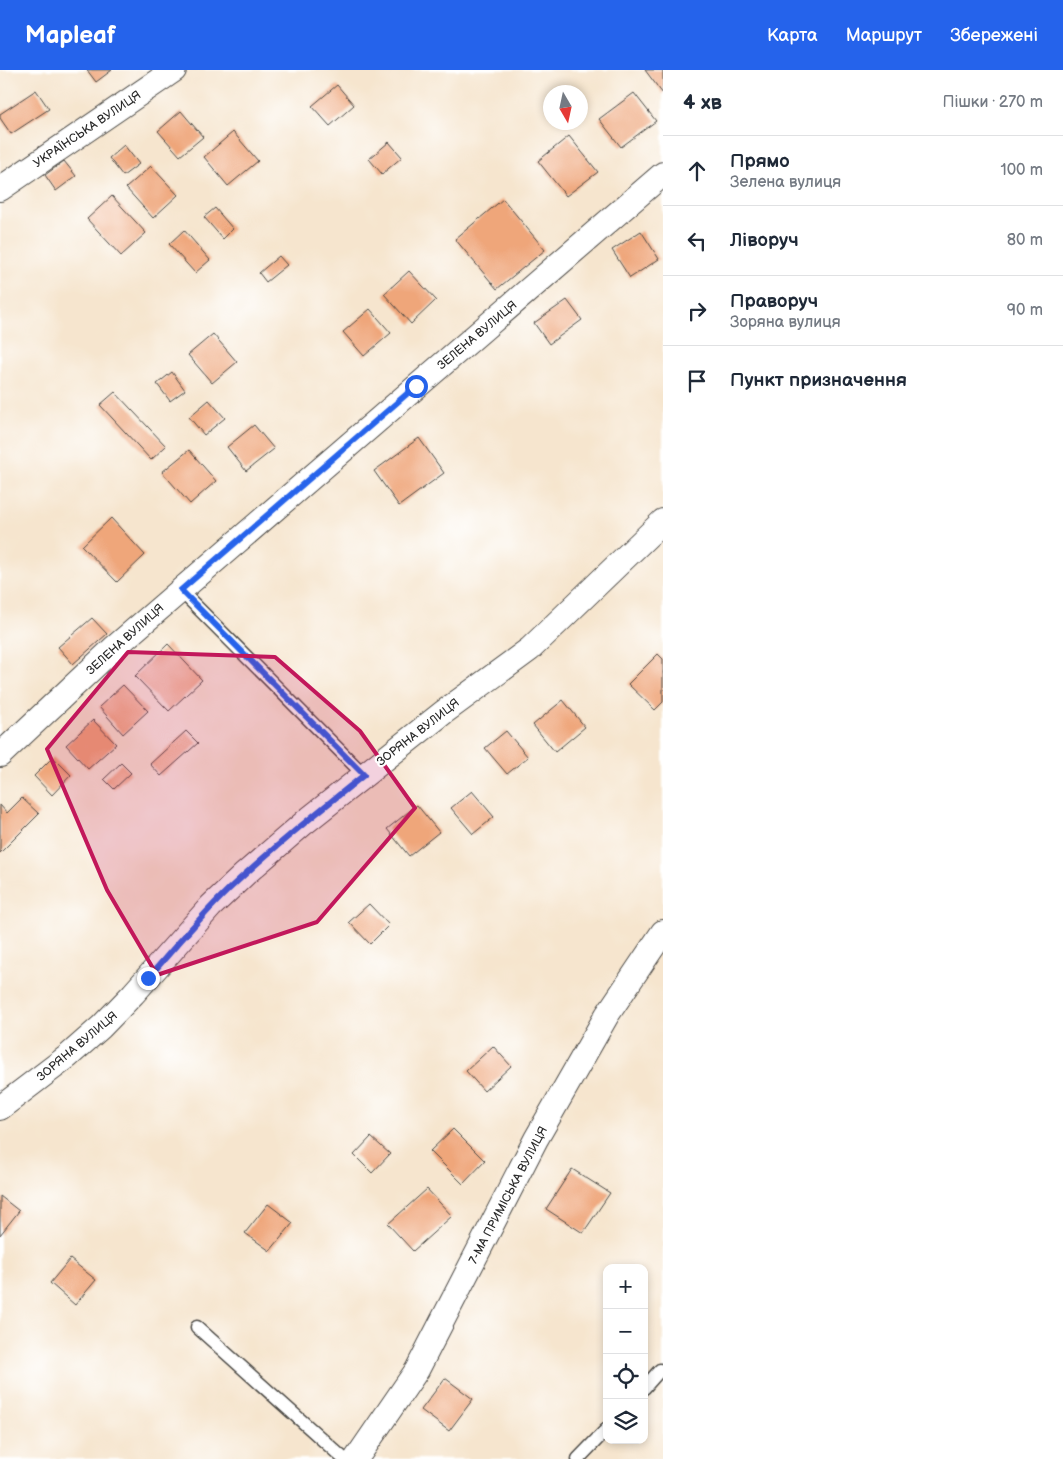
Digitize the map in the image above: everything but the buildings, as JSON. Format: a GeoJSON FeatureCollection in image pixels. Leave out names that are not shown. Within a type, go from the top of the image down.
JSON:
{"type":"FeatureCollection","features":[{"type":"Feature","properties":{"kind":"street","name":"УКРАЇНСЬКА ВУЛИЦЯ"},"geometry":{"type":"LineString","coordinates":[[0,189],[174,70]]}},
{"type":"Feature","properties":{"kind":"street","name":"ЗЕЛЕНА ВУЛИЦЯ"},"geometry":{"type":"LineString","coordinates":[[0,755],[115,647],[663,174]]}},
{"type":"Feature","properties":{"kind":"street","name":"ЗОРЯНА ВУЛИЦЯ"},"geometry":{"type":"LineString","coordinates":[[0,1108],[90,1038],[228,890],[304,823],[364,775],[459,700],[530,649],[663,521]]}},
{"type":"Feature","properties":{"kind":"street","name":"7-МА ПРИМІСЬКА ВУЛИЦЯ"},"geometry":{"type":"LineString","coordinates":[[356,1459],[417,1370],[541,1131],[611,1008],[663,932]]}},
{"type":"Feature","properties":{"kind":"lane"},"geometry":{"type":"LineString","coordinates":[[181,590],[364,775]]}},
{"type":"Feature","properties":{"kind":"lane"},"geometry":{"type":"LineString","coordinates":[[197,1328],[344,1459]]}},
{"type":"Feature","properties":{"kind":"lane"},"geometry":{"type":"LineString","coordinates":[[648,1384],[660,1370]]}},
{"type":"Feature","properties":{"kind":"lane"},"geometry":{"type":"LineString","coordinates":[[578,1459],[603,1433]]}},
{"type":"Feature","properties":{"kind":"highlighted area"},"geometry":{"type":"Polygon","coordinates":[[[128,652],[275,657],[360,731],[415,808],[317,922],[157,975],[107,890],[47,749],[128,652]]]}},
{"type":"Feature","properties":{"kind":"route"},"geometry":{"type":"LineString","coordinates":[[148,978],[196,923],[245,874],[364,775],[181,590],[416,386]]}}]}
